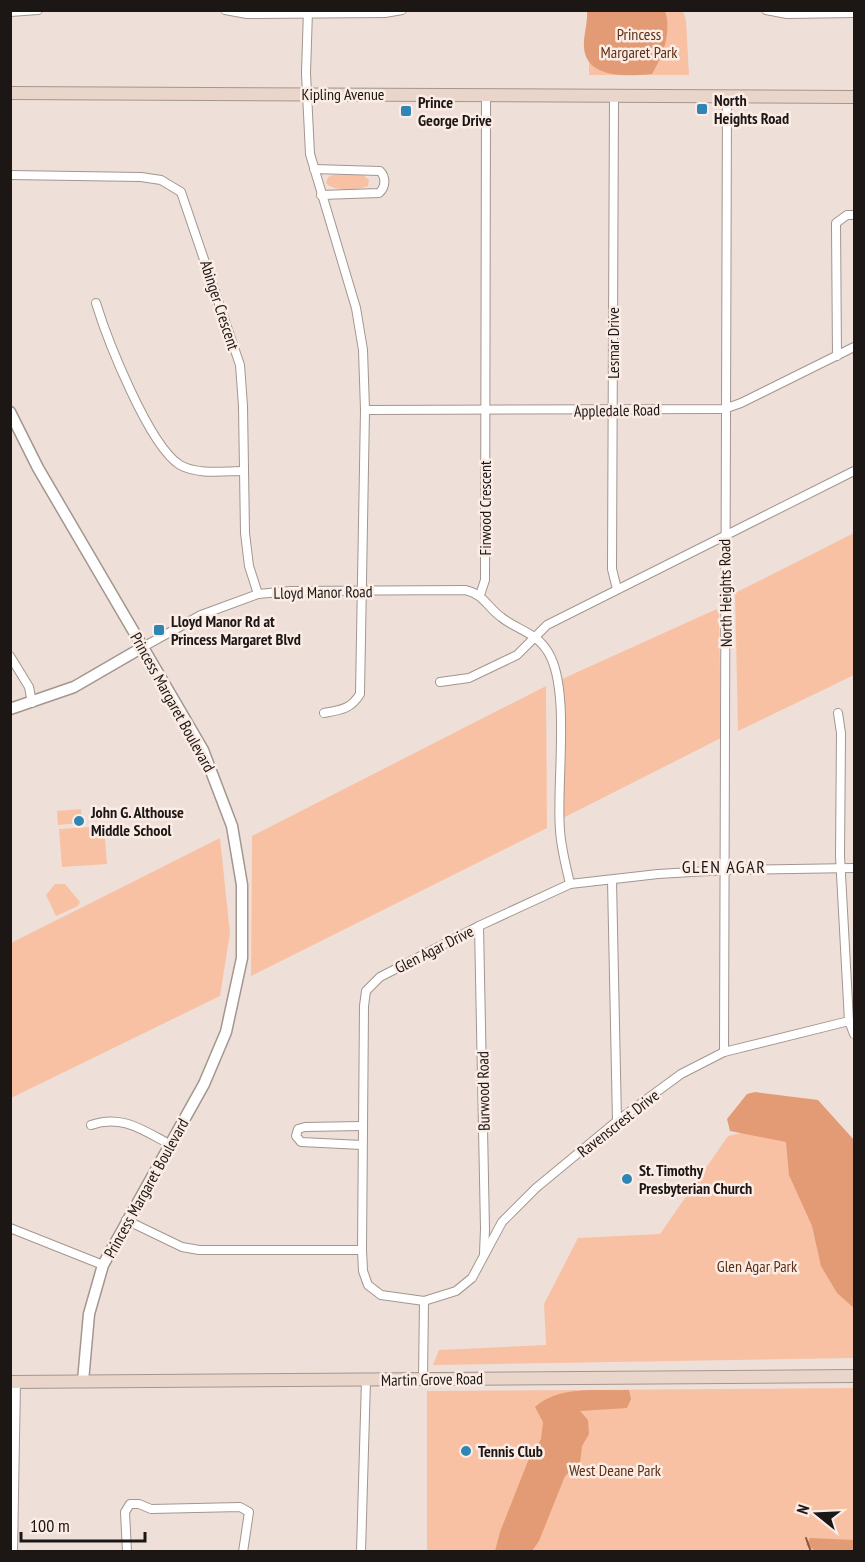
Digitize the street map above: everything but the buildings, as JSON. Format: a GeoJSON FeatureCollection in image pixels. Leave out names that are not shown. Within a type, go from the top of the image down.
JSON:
{"type":"FeatureCollection","features":[{"type":"Feature","properties":{"kind":"main road","name":"Kipling Avenue"},"geometry":{"type":"LineString","coordinates":[[10,93],[855,97]]}},
{"type":"Feature","properties":{"kind":"main road","name":"Martin Grove Road"},"geometry":{"type":"LineString","coordinates":[[13,1382],[855,1376]]}},
{"type":"Feature","properties":{"kind":"street"},"geometry":{"type":"LineString","coordinates":[[10,12],[38,10]]}},
{"type":"Feature","properties":{"kind":"street"},"geometry":{"type":"LineString","coordinates":[[225,10],[247,14],[385,13],[402,10]]}},
{"type":"Feature","properties":{"kind":"street"},"geometry":{"type":"LineString","coordinates":[[766,10],[787,14],[855,13]]}},
{"type":"Feature","properties":{"kind":"street"},"geometry":{"type":"LineString","coordinates":[[308,12],[310,154],[361,326],[365,410],[360,694],[354,705],[347,709],[324,713]]}},
{"type":"Feature","properties":{"kind":"street","name":"Firwood Crescent"},"geometry":{"type":"LineString","coordinates":[[480,596],[485,580],[486,95]]}},
{"type":"Feature","properties":{"kind":"street","name":"Lesmar Drive"},"geometry":{"type":"LineString","coordinates":[[614,96],[612,568],[617,589]]}},
{"type":"Feature","properties":{"kind":"street","name":"North Heights Road"},"geometry":{"type":"LineString","coordinates":[[724,1052],[726,870],[724,409],[727,98]]}},
{"type":"Feature","properties":{"kind":"street"},"geometry":{"type":"LineString","coordinates":[[314,169],[380,171],[384,177],[384,184],[379,193],[321,195]]}},
{"type":"Feature","properties":{"kind":"street","name":"Abinger Crescent"},"geometry":{"type":"LineString","coordinates":[[10,175],[141,177],[160,180],[181,192],[240,365],[246,549],[258,594]]}},
{"type":"Feature","properties":{"kind":"street"},"geometry":{"type":"LineString","coordinates":[[837,356],[836,223],[847,215],[855,215]]}},
{"type":"Feature","properties":{"kind":"street"},"geometry":{"type":"LineString","coordinates":[[96,303],[113,353],[138,406],[172,458],[189,469],[243,471]]}},
{"type":"Feature","properties":{"kind":"street","name":"Appledale Road"},"geometry":{"type":"LineString","coordinates":[[365,410],[484,412],[724,409],[741,404],[855,347]]}},
{"type":"Feature","properties":{"kind":"street","name":"Princess Margaret Boulevard"},"geometry":{"type":"LineString","coordinates":[[10,412],[38,468],[143,647],[215,776],[232,826],[244,904],[241,966],[226,1032],[204,1084],[126,1220],[103,1265],[88,1314],[83,1381]]}},
{"type":"Feature","properties":{"kind":"street"},"geometry":{"type":"LineString","coordinates":[[440,682],[469,678],[517,654],[547,625],[855,471]]}},
{"type":"Feature","properties":{"kind":"street"},"geometry":{"type":"LineString","coordinates":[[706,545],[725,558]]}},
{"type":"Feature","properties":{"kind":"street","name":"Lloyd Manor Road"},"geometry":{"type":"LineString","coordinates":[[10,709],[74,687],[201,615],[258,594],[465,590],[480,596]]}},
{"type":"Feature","properties":{"kind":"street"},"geometry":{"type":"LineString","coordinates":[[480,596],[502,618],[536,636],[549,653],[559,692],[560,830],[570,884]]}},
{"type":"Feature","properties":{"kind":"street"},"geometry":{"type":"LineString","coordinates":[[10,656],[29,687],[32,703]]}},
{"type":"Feature","properties":{"kind":"street"},"geometry":{"type":"LineString","coordinates":[[838,713],[841,733],[841,870],[849,1021],[855,1034]]}},
{"type":"Feature","properties":{"kind":"street","name":"Glen Agar Drive"},"geometry":{"type":"LineString","coordinates":[[424,1301],[381,1295],[368,1285],[363,1271],[362,1126],[366,991],[380,977],[479,926],[570,884],[658,874],[726,870],[855,868]]}},
{"type":"Feature","properties":{"kind":"street"},"geometry":{"type":"LineString","coordinates":[[612,880],[617,1121]]}},
{"type":"Feature","properties":{"kind":"street","name":"Burwood Road"},"geometry":{"type":"LineString","coordinates":[[479,926],[485,1229],[483,1257]]}},
{"type":"Feature","properties":{"kind":"street","name":"Ravenscrest Drive"},"geometry":{"type":"LineString","coordinates":[[424,1301],[456,1291],[472,1278],[502,1222],[529,1194],[617,1121],[681,1074],[724,1052],[849,1021]]}},
{"type":"Feature","properties":{"kind":"street"},"geometry":{"type":"LineString","coordinates":[[91,1125],[106,1120],[125,1121],[170,1144]]}},
{"type":"Feature","properties":{"kind":"street"},"geometry":{"type":"LineString","coordinates":[[362,1126],[305,1127],[298,1129],[296,1136],[301,1142],[362,1145]]}},
{"type":"Feature","properties":{"kind":"street"},"geometry":{"type":"LineString","coordinates":[[126,1220],[182,1247],[199,1250],[362,1250]]}},
{"type":"Feature","properties":{"kind":"street"},"geometry":{"type":"LineString","coordinates":[[10,1228],[103,1265]]}},
{"type":"Feature","properties":{"kind":"street"},"geometry":{"type":"LineString","coordinates":[[423,1379],[424,1301]]}},
{"type":"Feature","properties":{"kind":"street"},"geometry":{"type":"LineString","coordinates":[[361,1551],[366,1380]]}},
{"type":"Feature","properties":{"kind":"street"},"geometry":{"type":"LineString","coordinates":[[13,1382],[13,1551]]}},
{"type":"Feature","properties":{"kind":"street"},"geometry":{"type":"LineString","coordinates":[[127,1551],[125,1512],[130,1504],[139,1504],[151,1509],[240,1507],[249,1512],[243,1551]]}},
{"type":"Feature","properties":{"kind":"green space","name":"Princess Margaret Park"},"geometry":{"type":"Polygon","coordinates":[[[587,11],[665,11],[667,35],[660,60],[652,74],[611,74],[593,66],[587,58],[584,43],[587,11]]]}},
{"type":"Feature","properties":{"kind":"green space","name":"Princess Margaret Park"},"geometry":{"type":"Polygon","coordinates":[[[589,11],[683,11],[686,20],[689,75],[589,75],[589,11]]]}},
{"type":"Feature","properties":{"kind":"green space"},"geometry":{"type":"Polygon","coordinates":[[[363,175],[369,180],[368,186],[352,189],[334,188],[326,183],[328,177],[363,175]]]}},
{"type":"Feature","properties":{"kind":"green space"},"geometry":{"type":"Polygon","coordinates":[[[854,533],[854,675],[738,731],[735,593],[854,533]]]}},
{"type":"Feature","properties":{"kind":"green space"},"geometry":{"type":"Polygon","coordinates":[[[719,608],[721,738],[563,818],[565,698],[562,679],[719,608]]]}},
{"type":"Feature","properties":{"kind":"green space"},"geometry":{"type":"Polygon","coordinates":[[[546,686],[547,828],[251,976],[252,836],[546,686]]]}},
{"type":"Feature","properties":{"kind":"green space"},"geometry":{"type":"Polygon","coordinates":[[[81,809],[82,823],[58,825],[57,811],[81,809]]]}},
{"type":"Feature","properties":{"kind":"green space"},"geometry":{"type":"Polygon","coordinates":[[[104,826],[107,864],[62,867],[59,829],[104,826]]]}},
{"type":"Feature","properties":{"kind":"green space"},"geometry":{"type":"Polygon","coordinates":[[[220,838],[230,933],[220,996],[11,1098],[11,943],[220,838]]]}},
{"type":"Feature","properties":{"kind":"green space"},"geometry":{"type":"Polygon","coordinates":[[[55,884],[65,884],[80,902],[78,906],[56,916],[46,895],[55,884]]]}},
{"type":"Feature","properties":{"kind":"green space"},"geometry":{"type":"Polygon","coordinates":[[[755,1092],[818,1100],[854,1140],[854,1308],[837,1293],[821,1266],[812,1226],[789,1175],[786,1142],[730,1131],[727,1119],[747,1094],[755,1092]]]}},
{"type":"Feature","properties":{"kind":"green space","name":"Glen Agar Park"},"geometry":{"type":"Polygon","coordinates":[[[810,1117],[854,1153],[854,1186],[848,1195],[854,1268],[854,1358],[433,1365],[439,1350],[546,1345],[544,1304],[578,1238],[660,1234],[728,1136],[810,1117]]]}},
{"type":"Feature","properties":{"kind":"green space","name":"West Deane Park"},"geometry":{"type":"Polygon","coordinates":[[[854,1388],[854,1551],[427,1551],[427,1391],[854,1388]]]}},
{"type":"Feature","properties":{"kind":"green space"},"geometry":{"type":"Polygon","coordinates":[[[629,1390],[631,1399],[627,1408],[580,1411],[588,1420],[589,1434],[582,1446],[580,1463],[565,1476],[539,1541],[532,1551],[495,1551],[500,1532],[528,1461],[541,1439],[543,1422],[535,1407],[545,1400],[567,1392],[629,1390]]]}},
{"type":"Feature","properties":{"kind":"green space"},"geometry":{"type":"Polygon","coordinates":[[[810,1538],[854,1540],[854,1550],[816,1551],[806,1545],[810,1538]]]}},
{"type":"Feature","properties":{"kind":"waterway"},"geometry":{"type":"LineString","coordinates":[[806,1538],[811,1552]]}},
{"type":"Feature","properties":{"kind":"place","name":"North Heights Road"},"geometry":{"type":"Point","coordinates":[702,109]}},
{"type":"Feature","properties":{"kind":"place","name":"Prince George Drive"},"geometry":{"type":"Point","coordinates":[406,111]}},
{"type":"Feature","properties":{"kind":"place","name":"Lloyd Manor Rd at Princess Margaret Blvd"},"geometry":{"type":"Point","coordinates":[159,630]}},
{"type":"Feature","properties":{"kind":"place","name":"John G. Althouse Middle School"},"geometry":{"type":"Point","coordinates":[79,821]}},
{"type":"Feature","properties":{"kind":"place","name":"St. Timothy Presbyterian Church"},"geometry":{"type":"Point","coordinates":[627,1179]}},
{"type":"Feature","properties":{"kind":"place","name":"Tennis Club"},"geometry":{"type":"Point","coordinates":[466,1451]}},
{"type":"Feature","properties":{"kind":"district","name":"GLEN AGAR"},"geometry":{"type":"Point","coordinates":[724,867]}}]}
